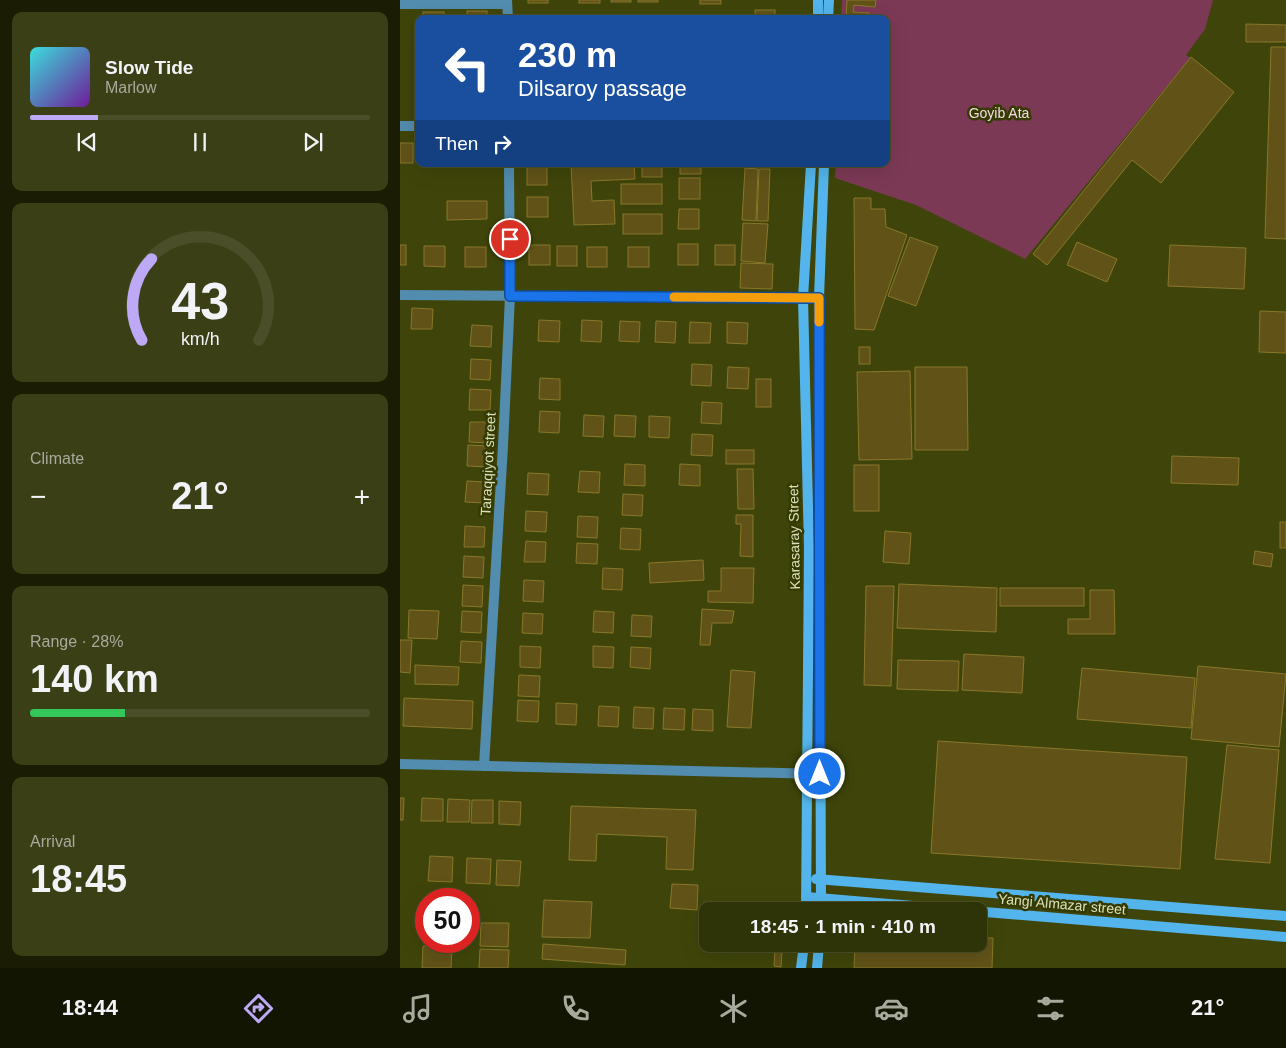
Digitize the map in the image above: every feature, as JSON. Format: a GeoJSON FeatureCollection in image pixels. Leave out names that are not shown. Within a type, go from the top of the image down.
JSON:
{"type":"FeatureCollection","features":[{"type":"Feature","properties":{"kind":"main road"},"geometry":{"type":"LineString","coordinates":[[818,0],[818,15]]}},
{"type":"Feature","properties":{"kind":"main road"},"geometry":{"type":"LineString","coordinates":[[828,15],[829,0]]}},
{"type":"Feature","properties":{"kind":"main road","name":"Karasaray Street"},"geometry":{"type":"LineString","coordinates":[[806,902],[809,548],[803,298],[811,167]]}},
{"type":"Feature","properties":{"kind":"main road","name":"Karasaray Street"},"geometry":{"type":"LineString","coordinates":[[821,902],[819,298],[824,167]]}},
{"type":"Feature","properties":{"kind":"main road","name":"Yangi Almazar street"},"geometry":{"type":"LineString","coordinates":[[806,878],[1286,916]]}},
{"type":"Feature","properties":{"kind":"main road","name":"Yangi Almazar street"},"geometry":{"type":"LineString","coordinates":[[806,897],[1286,937]]}},
{"type":"Feature","properties":{"kind":"main road"},"geometry":{"type":"LineString","coordinates":[[801,968],[803,952]]}},
{"type":"Feature","properties":{"kind":"main road"},"geometry":{"type":"LineString","coordinates":[[816,968],[818,952]]}},
{"type":"Feature","properties":{"kind":"street"},"geometry":{"type":"LineString","coordinates":[[400,4],[507,2],[508,15]]}},
{"type":"Feature","properties":{"kind":"street"},"geometry":{"type":"LineString","coordinates":[[400,126],[415,126]]}},
{"type":"Feature","properties":{"kind":"street","name":"Taraqqiyot street"},"geometry":{"type":"LineString","coordinates":[[484,766],[504,446],[510,296],[509,167]]}},
{"type":"Feature","properties":{"kind":"street"},"geometry":{"type":"LineString","coordinates":[[400,295],[819,298]]}},
{"type":"Feature","properties":{"kind":"street"},"geometry":{"type":"LineString","coordinates":[[400,764],[820,774]]}},
{"type":"Feature","properties":{"kind":"green space","name":"Goyib Ata"},"geometry":{"type":"Polygon","coordinates":[[[842,0],[1213,0],[1205,29],[1186,55],[1190,58],[1025,259],[916,205],[835,178],[836,167],[890,167],[890,15],[841,15],[842,0]]]}},
{"type":"Feature","properties":{"kind":"building"},"geometry":{"type":"Polygon","coordinates":[[[528,0],[548,0],[548,3],[528,3],[528,0]]]}},
{"type":"Feature","properties":{"kind":"building"},"geometry":{"type":"Polygon","coordinates":[[[579,0],[600,0],[600,3],[579,3],[579,0]]]}},
{"type":"Feature","properties":{"kind":"building"},"geometry":{"type":"Polygon","coordinates":[[[611,0],[631,0],[631,2],[611,2],[611,0]]]}},
{"type":"Feature","properties":{"kind":"building"},"geometry":{"type":"Polygon","coordinates":[[[638,0],[658,0],[658,2],[638,2],[638,0]]]}},
{"type":"Feature","properties":{"kind":"building"},"geometry":{"type":"Polygon","coordinates":[[[700,0],[721,0],[721,4],[700,4],[700,0]]]}},
{"type":"Feature","properties":{"kind":"building"},"geometry":{"type":"Polygon","coordinates":[[[847,0],[876,0],[875,7],[854,5],[853,12],[869,13],[869,15],[846,15],[847,0]]]}},
{"type":"Feature","properties":{"kind":"building"},"geometry":{"type":"Polygon","coordinates":[[[755,10],[775,10],[775,15],[755,15],[755,10]]]}},
{"type":"Feature","properties":{"kind":"building"},"geometry":{"type":"Polygon","coordinates":[[[467,11],[487,11],[487,15],[467,15],[467,11]]]}},
{"type":"Feature","properties":{"kind":"building"},"geometry":{"type":"Polygon","coordinates":[[[423,12],[444,12],[444,15],[423,15],[423,12]]]}},
{"type":"Feature","properties":{"kind":"building"},"geometry":{"type":"Polygon","coordinates":[[[1246,24],[1286,25],[1286,42],[1246,42],[1246,24]]]}},
{"type":"Feature","properties":{"kind":"building"},"geometry":{"type":"Polygon","coordinates":[[[1271,47],[1286,47],[1286,239],[1265,238],[1271,47]]]}},
{"type":"Feature","properties":{"kind":"building"},"geometry":{"type":"Polygon","coordinates":[[[1191,57],[1234,92],[1161,183],[1132,160],[1047,265],[1033,254],[1191,57]]]}},
{"type":"Feature","properties":{"kind":"building"},"geometry":{"type":"Polygon","coordinates":[[[400,143],[413,143],[413,163],[400,163],[400,143]]]}},
{"type":"Feature","properties":{"kind":"building"},"geometry":{"type":"Polygon","coordinates":[[[527,167],[547,167],[547,185],[527,185],[527,167]]]}},
{"type":"Feature","properties":{"kind":"building"},"geometry":{"type":"Polygon","coordinates":[[[571,167],[634,167],[635,179],[591,181],[592,201],[614,200],[615,224],[574,225],[571,167]]]}},
{"type":"Feature","properties":{"kind":"building"},"geometry":{"type":"Polygon","coordinates":[[[642,167],[662,167],[662,177],[642,177],[642,167]]]}},
{"type":"Feature","properties":{"kind":"building"},"geometry":{"type":"Polygon","coordinates":[[[680,167],[701,167],[701,174],[680,174],[680,167]]]}},
{"type":"Feature","properties":{"kind":"building"},"geometry":{"type":"Polygon","coordinates":[[[745,168],[758,169],[756,221],[742,220],[745,168]]]}},
{"type":"Feature","properties":{"kind":"building"},"geometry":{"type":"Polygon","coordinates":[[[759,169],[770,169],[768,221],[757,221],[759,169]]]}},
{"type":"Feature","properties":{"kind":"building"},"geometry":{"type":"Polygon","coordinates":[[[679,178],[700,178],[700,199],[679,199],[679,178]]]}},
{"type":"Feature","properties":{"kind":"building"},"geometry":{"type":"Polygon","coordinates":[[[621,184],[662,184],[662,204],[621,204],[621,184]]]}},
{"type":"Feature","properties":{"kind":"building"},"geometry":{"type":"Polygon","coordinates":[[[527,197],[548,197],[548,217],[527,217],[527,197]]]}},
{"type":"Feature","properties":{"kind":"building"},"geometry":{"type":"Polygon","coordinates":[[[854,198],[871,198],[871,209],[885,209],[886,227],[907,235],[874,330],[855,329],[854,198]]]}},
{"type":"Feature","properties":{"kind":"building"},"geometry":{"type":"Polygon","coordinates":[[[447,201],[487,201],[487,219],[447,220],[447,201]]]}},
{"type":"Feature","properties":{"kind":"building"},"geometry":{"type":"Polygon","coordinates":[[[679,209],[699,209],[699,229],[678,229],[679,209]]]}},
{"type":"Feature","properties":{"kind":"building"},"geometry":{"type":"Polygon","coordinates":[[[623,214],[662,214],[662,234],[623,234],[623,214]]]}},
{"type":"Feature","properties":{"kind":"building"},"geometry":{"type":"Polygon","coordinates":[[[743,223],[768,224],[765,263],[741,261],[743,223]]]}},
{"type":"Feature","properties":{"kind":"building"},"geometry":{"type":"Polygon","coordinates":[[[910,237],[938,247],[916,306],[888,296],[910,237]]]}},
{"type":"Feature","properties":{"kind":"building"},"geometry":{"type":"Polygon","coordinates":[[[1077,242],[1117,259],[1107,282],[1067,265],[1077,242]]]}},
{"type":"Feature","properties":{"kind":"building"},"geometry":{"type":"Polygon","coordinates":[[[678,244],[698,244],[698,265],[678,265],[678,244]]]}},
{"type":"Feature","properties":{"kind":"building"},"geometry":{"type":"Polygon","coordinates":[[[400,245],[406,245],[406,265],[400,265],[400,245]]]}},
{"type":"Feature","properties":{"kind":"building"},"geometry":{"type":"Polygon","coordinates":[[[529,245],[550,245],[550,265],[529,265],[529,245]]]}},
{"type":"Feature","properties":{"kind":"building"},"geometry":{"type":"Polygon","coordinates":[[[715,245],[735,245],[735,265],[715,265],[715,245]]]}},
{"type":"Feature","properties":{"kind":"building"},"geometry":{"type":"Polygon","coordinates":[[[1170,245],[1246,248],[1244,289],[1168,286],[1170,245]]]}},
{"type":"Feature","properties":{"kind":"building"},"geometry":{"type":"Polygon","coordinates":[[[424,246],[445,246],[445,267],[424,266],[424,246]]]}},
{"type":"Feature","properties":{"kind":"building"},"geometry":{"type":"Polygon","coordinates":[[[557,246],[577,246],[577,266],[557,266],[557,246]]]}},
{"type":"Feature","properties":{"kind":"building"},"geometry":{"type":"Polygon","coordinates":[[[465,247],[486,247],[486,267],[465,267],[465,247]]]}},
{"type":"Feature","properties":{"kind":"building"},"geometry":{"type":"Polygon","coordinates":[[[587,247],[607,247],[607,267],[587,267],[587,247]]]}},
{"type":"Feature","properties":{"kind":"building"},"geometry":{"type":"Polygon","coordinates":[[[628,247],[649,247],[649,267],[628,267],[628,247]]]}},
{"type":"Feature","properties":{"kind":"building"},"geometry":{"type":"Polygon","coordinates":[[[741,263],[773,264],[772,289],[740,288],[741,263]]]}},
{"type":"Feature","properties":{"kind":"building"},"geometry":{"type":"Polygon","coordinates":[[[412,308],[433,309],[432,329],[411,329],[412,308]]]}},
{"type":"Feature","properties":{"kind":"building"},"geometry":{"type":"Polygon","coordinates":[[[1260,311],[1286,312],[1286,353],[1259,352],[1260,311]]]}},
{"type":"Feature","properties":{"kind":"building"},"geometry":{"type":"Polygon","coordinates":[[[539,320],[560,321],[559,342],[538,341],[539,320]]]}},
{"type":"Feature","properties":{"kind":"building"},"geometry":{"type":"Polygon","coordinates":[[[582,320],[602,321],[601,342],[581,341],[582,320]]]}},
{"type":"Feature","properties":{"kind":"building"},"geometry":{"type":"Polygon","coordinates":[[[620,321],[640,322],[639,342],[619,341],[620,321]]]}},
{"type":"Feature","properties":{"kind":"building"},"geometry":{"type":"Polygon","coordinates":[[[656,321],[676,322],[675,343],[655,342],[656,321]]]}},
{"type":"Feature","properties":{"kind":"building"},"geometry":{"type":"Polygon","coordinates":[[[690,322],[711,323],[710,343],[689,343],[690,322]]]}},
{"type":"Feature","properties":{"kind":"building"},"geometry":{"type":"Polygon","coordinates":[[[727,322],[748,323],[747,344],[727,343],[727,322]]]}},
{"type":"Feature","properties":{"kind":"building"},"geometry":{"type":"Polygon","coordinates":[[[472,325],[492,326],[491,347],[470,346],[472,325]]]}},
{"type":"Feature","properties":{"kind":"building"},"geometry":{"type":"Polygon","coordinates":[[[859,347],[870,347],[870,364],[859,364],[859,347]]]}},
{"type":"Feature","properties":{"kind":"building"},"geometry":{"type":"Polygon","coordinates":[[[471,359],[491,360],[490,380],[470,379],[471,359]]]}},
{"type":"Feature","properties":{"kind":"building"},"geometry":{"type":"Polygon","coordinates":[[[692,364],[712,365],[711,386],[691,385],[692,364]]]}},
{"type":"Feature","properties":{"kind":"building"},"geometry":{"type":"Polygon","coordinates":[[[728,367],[749,368],[748,389],[727,388],[728,367]]]}},
{"type":"Feature","properties":{"kind":"building"},"geometry":{"type":"Polygon","coordinates":[[[915,367],[967,367],[968,450],[915,450],[915,367]]]}},
{"type":"Feature","properties":{"kind":"building"},"geometry":{"type":"Polygon","coordinates":[[[910,371],[912,459],[859,460],[857,372],[910,371]]]}},
{"type":"Feature","properties":{"kind":"building"},"geometry":{"type":"Polygon","coordinates":[[[540,378],[560,379],[560,400],[539,399],[540,378]]]}},
{"type":"Feature","properties":{"kind":"building"},"geometry":{"type":"Polygon","coordinates":[[[756,379],[771,379],[771,407],[756,407],[756,379]]]}},
{"type":"Feature","properties":{"kind":"building"},"geometry":{"type":"Polygon","coordinates":[[[470,389],[491,390],[490,410],[469,410],[470,389]]]}},
{"type":"Feature","properties":{"kind":"building"},"geometry":{"type":"Polygon","coordinates":[[[702,402],[722,403],[721,424],[701,423],[702,402]]]}},
{"type":"Feature","properties":{"kind":"building"},"geometry":{"type":"Polygon","coordinates":[[[540,411],[560,412],[559,433],[539,432],[540,411]]]}},
{"type":"Feature","properties":{"kind":"building"},"geometry":{"type":"Polygon","coordinates":[[[584,415],[604,416],[603,437],[583,436],[584,415]]]}},
{"type":"Feature","properties":{"kind":"building"},"geometry":{"type":"Polygon","coordinates":[[[615,415],[636,416],[635,437],[614,436],[615,415]]]}},
{"type":"Feature","properties":{"kind":"building"},"geometry":{"type":"Polygon","coordinates":[[[649,416],[670,417],[669,438],[649,437],[649,416]]]}},
{"type":"Feature","properties":{"kind":"building"},"geometry":{"type":"Polygon","coordinates":[[[470,422],[490,422],[489,443],[469,442],[470,422]]]}},
{"type":"Feature","properties":{"kind":"building"},"geometry":{"type":"Polygon","coordinates":[[[692,434],[713,435],[712,456],[691,455],[692,434]]]}},
{"type":"Feature","properties":{"kind":"building"},"geometry":{"type":"Polygon","coordinates":[[[468,445],[489,446],[488,467],[467,466],[468,445]]]}},
{"type":"Feature","properties":{"kind":"building"},"geometry":{"type":"Polygon","coordinates":[[[726,450],[754,450],[754,464],[726,464],[726,450]]]}},
{"type":"Feature","properties":{"kind":"building"},"geometry":{"type":"Polygon","coordinates":[[[1172,456],[1239,458],[1238,485],[1171,483],[1172,456]]]}},
{"type":"Feature","properties":{"kind":"building"},"geometry":{"type":"Polygon","coordinates":[[[625,464],[645,465],[645,486],[624,485],[625,464]]]}},
{"type":"Feature","properties":{"kind":"building"},"geometry":{"type":"Polygon","coordinates":[[[680,464],[700,465],[700,486],[679,485],[680,464]]]}},
{"type":"Feature","properties":{"kind":"building"},"geometry":{"type":"Polygon","coordinates":[[[854,465],[879,465],[879,511],[854,511],[854,465]]]}},
{"type":"Feature","properties":{"kind":"building"},"geometry":{"type":"Polygon","coordinates":[[[737,469],[753,469],[754,509],[738,509],[737,469]]]}},
{"type":"Feature","properties":{"kind":"building"},"geometry":{"type":"Polygon","coordinates":[[[580,471],[600,472],[599,493],[578,492],[580,471]]]}},
{"type":"Feature","properties":{"kind":"building"},"geometry":{"type":"Polygon","coordinates":[[[528,473],[549,474],[548,495],[527,494],[528,473]]]}},
{"type":"Feature","properties":{"kind":"building"},"geometry":{"type":"Polygon","coordinates":[[[467,481],[487,482],[486,503],[465,502],[467,481]]]}},
{"type":"Feature","properties":{"kind":"building"},"geometry":{"type":"Polygon","coordinates":[[[623,494],[643,495],[642,516],[622,515],[623,494]]]}},
{"type":"Feature","properties":{"kind":"building"},"geometry":{"type":"Polygon","coordinates":[[[526,511],[547,512],[546,532],[525,531],[526,511]]]}},
{"type":"Feature","properties":{"kind":"building"},"geometry":{"type":"Polygon","coordinates":[[[736,515],[753,515],[753,557],[740,556],[741,524],[736,524],[736,515]]]}},
{"type":"Feature","properties":{"kind":"building"},"geometry":{"type":"Polygon","coordinates":[[[578,516],[598,517],[597,538],[577,537],[578,516]]]}},
{"type":"Feature","properties":{"kind":"building"},"geometry":{"type":"Polygon","coordinates":[[[1280,522],[1286,522],[1286,548],[1280,548],[1280,522]]]}},
{"type":"Feature","properties":{"kind":"building"},"geometry":{"type":"Polygon","coordinates":[[[465,526],[485,527],[484,547],[464,547],[465,526]]]}},
{"type":"Feature","properties":{"kind":"building"},"geometry":{"type":"Polygon","coordinates":[[[621,528],[641,529],[640,550],[620,549],[621,528]]]}},
{"type":"Feature","properties":{"kind":"building"},"geometry":{"type":"Polygon","coordinates":[[[885,531],[911,533],[909,564],[883,562],[885,531]]]}},
{"type":"Feature","properties":{"kind":"building"},"geometry":{"type":"Polygon","coordinates":[[[526,541],[546,542],[545,562],[524,562],[526,541]]]}},
{"type":"Feature","properties":{"kind":"building"},"geometry":{"type":"Polygon","coordinates":[[[577,543],[598,544],[597,564],[576,563],[577,543]]]}},
{"type":"Feature","properties":{"kind":"building"},"geometry":{"type":"Polygon","coordinates":[[[1255,551],[1273,554],[1271,567],[1253,564],[1255,551]]]}},
{"type":"Feature","properties":{"kind":"building"},"geometry":{"type":"Polygon","coordinates":[[[464,556],[484,557],[483,578],[463,577],[464,556]]]}},
{"type":"Feature","properties":{"kind":"building"},"geometry":{"type":"Polygon","coordinates":[[[703,560],[704,580],[650,583],[649,563],[703,560]]]}},
{"type":"Feature","properties":{"kind":"building"},"geometry":{"type":"Polygon","coordinates":[[[603,568],[623,569],[622,590],[602,589],[603,568]]]}},
{"type":"Feature","properties":{"kind":"building"},"geometry":{"type":"Polygon","coordinates":[[[721,568],[754,568],[753,603],[708,602],[708,591],[721,591],[721,568]]]}},
{"type":"Feature","properties":{"kind":"building"},"geometry":{"type":"Polygon","coordinates":[[[524,580],[544,581],[543,602],[523,601],[524,580]]]}},
{"type":"Feature","properties":{"kind":"building"},"geometry":{"type":"Polygon","coordinates":[[[899,584],[997,588],[996,632],[897,628],[899,584]]]}},
{"type":"Feature","properties":{"kind":"building"},"geometry":{"type":"Polygon","coordinates":[[[463,585],[483,586],[482,607],[462,606],[463,585]]]}},
{"type":"Feature","properties":{"kind":"building"},"geometry":{"type":"Polygon","coordinates":[[[866,586],[894,586],[891,686],[864,685],[866,586]]]}},
{"type":"Feature","properties":{"kind":"building"},"geometry":{"type":"Polygon","coordinates":[[[1000,588],[1084,588],[1084,606],[1000,606],[1000,588]]]}},
{"type":"Feature","properties":{"kind":"building"},"geometry":{"type":"Polygon","coordinates":[[[1090,590],[1114,590],[1115,634],[1068,634],[1068,619],[1090,619],[1090,590]]]}},
{"type":"Feature","properties":{"kind":"building"},"geometry":{"type":"Polygon","coordinates":[[[702,609],[734,611],[732,623],[712,623],[710,645],[700,645],[702,609]]]}},
{"type":"Feature","properties":{"kind":"building"},"geometry":{"type":"Polygon","coordinates":[[[409,610],[439,611],[437,639],[408,638],[409,610]]]}},
{"type":"Feature","properties":{"kind":"building"},"geometry":{"type":"Polygon","coordinates":[[[462,611],[482,612],[481,633],[461,632],[462,611]]]}},
{"type":"Feature","properties":{"kind":"building"},"geometry":{"type":"Polygon","coordinates":[[[594,611],[614,612],[613,633],[593,632],[594,611]]]}},
{"type":"Feature","properties":{"kind":"building"},"geometry":{"type":"Polygon","coordinates":[[[523,613],[543,614],[542,634],[522,633],[523,613]]]}},
{"type":"Feature","properties":{"kind":"building"},"geometry":{"type":"Polygon","coordinates":[[[632,615],[652,616],[651,637],[631,636],[632,615]]]}},
{"type":"Feature","properties":{"kind":"building"},"geometry":{"type":"Polygon","coordinates":[[[400,640],[412,640],[410,673],[400,672],[400,640]]]}},
{"type":"Feature","properties":{"kind":"building"},"geometry":{"type":"Polygon","coordinates":[[[461,641],[482,642],[481,663],[460,662],[461,641]]]}},
{"type":"Feature","properties":{"kind":"building"},"geometry":{"type":"Polygon","coordinates":[[[520,646],[541,647],[540,668],[520,667],[520,646]]]}},
{"type":"Feature","properties":{"kind":"building"},"geometry":{"type":"Polygon","coordinates":[[[593,646],[614,647],[613,668],[593,667],[593,646]]]}},
{"type":"Feature","properties":{"kind":"building"},"geometry":{"type":"Polygon","coordinates":[[[631,647],[651,648],[650,669],[630,667],[631,647]]]}},
{"type":"Feature","properties":{"kind":"building"},"geometry":{"type":"Polygon","coordinates":[[[964,654],[1024,657],[1022,693],[962,690],[964,654]]]}},
{"type":"Feature","properties":{"kind":"building"},"geometry":{"type":"Polygon","coordinates":[[[898,660],[959,661],[958,691],[897,689],[898,660]]]}},
{"type":"Feature","properties":{"kind":"building"},"geometry":{"type":"Polygon","coordinates":[[[415,665],[459,667],[458,685],[415,684],[415,665]]]}},
{"type":"Feature","properties":{"kind":"building"},"geometry":{"type":"Polygon","coordinates":[[[1198,666],[1286,674],[1279,747],[1191,739],[1198,666]]]}},
{"type":"Feature","properties":{"kind":"building"},"geometry":{"type":"Polygon","coordinates":[[[1082,668],[1195,678],[1191,728],[1077,719],[1082,668]]]}},
{"type":"Feature","properties":{"kind":"building"},"geometry":{"type":"Polygon","coordinates":[[[731,670],[755,672],[751,728],[727,727],[731,670]]]}},
{"type":"Feature","properties":{"kind":"building"},"geometry":{"type":"Polygon","coordinates":[[[519,675],[540,676],[539,697],[518,696],[519,675]]]}},
{"type":"Feature","properties":{"kind":"building"},"geometry":{"type":"Polygon","coordinates":[[[404,698],[473,701],[472,729],[403,726],[404,698]]]}},
{"type":"Feature","properties":{"kind":"building"},"geometry":{"type":"Polygon","coordinates":[[[518,700],[539,701],[538,722],[517,721],[518,700]]]}},
{"type":"Feature","properties":{"kind":"building"},"geometry":{"type":"Polygon","coordinates":[[[556,703],[577,704],[576,725],[556,724],[556,703]]]}},
{"type":"Feature","properties":{"kind":"building"},"geometry":{"type":"Polygon","coordinates":[[[599,706],[619,707],[618,727],[598,726],[599,706]]]}},
{"type":"Feature","properties":{"kind":"building"},"geometry":{"type":"Polygon","coordinates":[[[634,707],[654,708],[653,729],[633,728],[634,707]]]}},
{"type":"Feature","properties":{"kind":"building"},"geometry":{"type":"Polygon","coordinates":[[[664,708],[685,709],[684,730],[663,729],[664,708]]]}},
{"type":"Feature","properties":{"kind":"building"},"geometry":{"type":"Polygon","coordinates":[[[693,709],[713,710],[713,731],[692,730],[693,709]]]}},
{"type":"Feature","properties":{"kind":"building"},"geometry":{"type":"Polygon","coordinates":[[[938,741],[1187,757],[1180,869],[931,853],[938,741]]]}},
{"type":"Feature","properties":{"kind":"building"},"geometry":{"type":"Polygon","coordinates":[[[1227,745],[1279,750],[1270,863],[1215,859],[1227,745]]]}},
{"type":"Feature","properties":{"kind":"building"},"geometry":{"type":"Polygon","coordinates":[[[400,798],[404,798],[403,820],[400,820],[400,798]]]}},
{"type":"Feature","properties":{"kind":"building"},"geometry":{"type":"Polygon","coordinates":[[[422,798],[443,799],[443,821],[421,821],[422,798]]]}},
{"type":"Feature","properties":{"kind":"building"},"geometry":{"type":"Polygon","coordinates":[[[448,799],[470,800],[469,822],[447,822],[448,799]]]}},
{"type":"Feature","properties":{"kind":"building"},"geometry":{"type":"Polygon","coordinates":[[[472,800],[493,800],[493,823],[471,823],[472,800]]]}},
{"type":"Feature","properties":{"kind":"building"},"geometry":{"type":"Polygon","coordinates":[[[499,801],[521,802],[520,825],[499,824],[499,801]]]}},
{"type":"Feature","properties":{"kind":"building"},"geometry":{"type":"Polygon","coordinates":[[[571,806],[696,810],[693,870],[666,869],[667,837],[597,834],[596,861],[569,860],[571,806]]]}},
{"type":"Feature","properties":{"kind":"building"},"geometry":{"type":"Polygon","coordinates":[[[430,856],[453,857],[452,882],[428,881],[430,856]]]}},
{"type":"Feature","properties":{"kind":"building"},"geometry":{"type":"Polygon","coordinates":[[[467,858],[491,859],[490,884],[466,883],[467,858]]]}},
{"type":"Feature","properties":{"kind":"building"},"geometry":{"type":"Polygon","coordinates":[[[497,860],[521,861],[519,886],[496,885],[497,860]]]}},
{"type":"Feature","properties":{"kind":"building"},"geometry":{"type":"Polygon","coordinates":[[[672,884],[698,885],[697,910],[670,908],[672,884]]]}},
{"type":"Feature","properties":{"kind":"building"},"geometry":{"type":"Polygon","coordinates":[[[544,900],[592,902],[590,938],[542,937],[544,900]]]}},
{"type":"Feature","properties":{"kind":"building"},"geometry":{"type":"Polygon","coordinates":[[[481,923],[509,923],[508,947],[480,946],[481,923]]]}},
{"type":"Feature","properties":{"kind":"building"},"geometry":{"type":"Polygon","coordinates":[[[987,938],[993,938],[992,968],[854,968],[855,952],[987,952],[987,938]]]}},
{"type":"Feature","properties":{"kind":"building"},"geometry":{"type":"Polygon","coordinates":[[[543,944],[626,950],[625,965],[542,959],[543,944]]]}},
{"type":"Feature","properties":{"kind":"building"},"geometry":{"type":"Polygon","coordinates":[[[480,949],[509,950],[508,968],[479,968],[480,949]]]}},
{"type":"Feature","properties":{"kind":"building"},"geometry":{"type":"Polygon","coordinates":[[[775,952],[782,952],[781,967],[774,966],[775,952]]]}},
{"type":"Feature","properties":{"kind":"building"},"geometry":{"type":"Polygon","coordinates":[[[423,953],[452,953],[451,968],[422,968],[423,953]]]}},
{"type":"Feature","properties":{"kind":"slow traffic"},"geometry":{"type":"LineString","coordinates":[[674,297],[819,298],[819,322]]}},
{"type":"Feature","properties":{"kind":"route"},"geometry":{"type":"LineString","coordinates":[[510,239],[510,296],[819,298],[820,774]]}}]}
